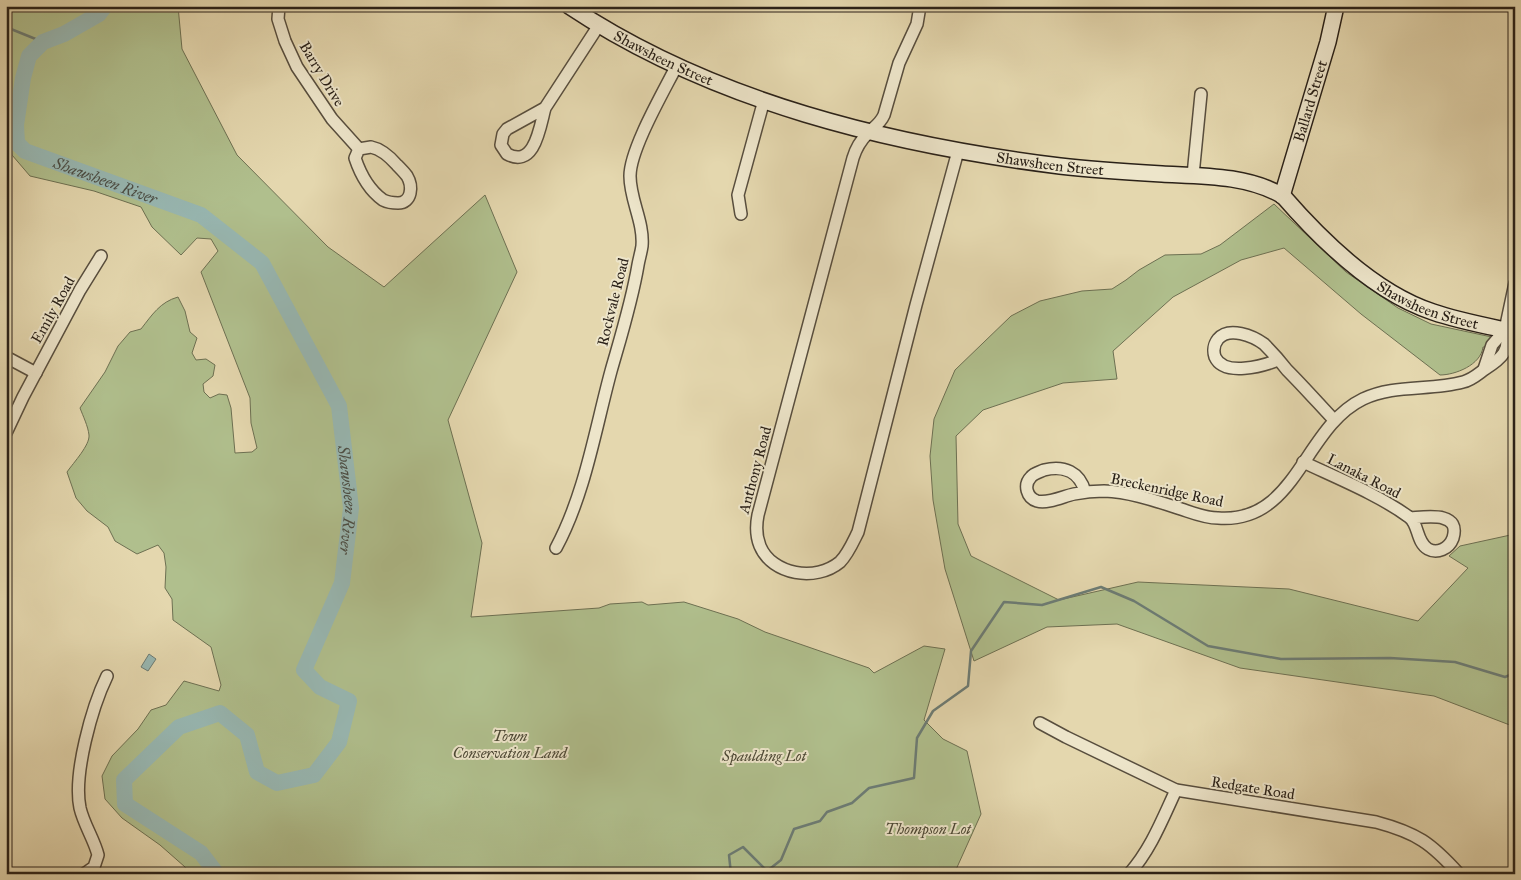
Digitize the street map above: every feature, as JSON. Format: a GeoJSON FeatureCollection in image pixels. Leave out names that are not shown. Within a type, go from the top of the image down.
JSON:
{"type":"FeatureCollection","features":[{"type":"Feature","properties":{"kind":"main road","name":"Shawsheen Street"},"geometry":{"type":"LineString","coordinates":[[569,6],[599,25],[646,50],[723,86],[869,132],[958,151],[1094,170],[1213,176],[1257,185],[1282,196],[1333,247],[1387,290],[1432,312],[1510,331]]}},
{"type":"Feature","properties":{"kind":"main road","name":"Ballard Street"},"geometry":{"type":"LineString","coordinates":[[1282,196],[1328,42],[1336,6]]}},
{"type":"Feature","properties":{"kind":"street","name":"Barry Drive"},"geometry":{"type":"LineString","coordinates":[[279,6],[278,19],[285,41],[297,67],[332,119],[359,148]]}},
{"type":"Feature","properties":{"kind":"street","name":"Anthony Road"},"geometry":{"type":"LineString","coordinates":[[920,6],[917,24],[898,63],[881,123],[869,132],[857,147],[853,158],[758,515],[756,525],[759,545],[767,559],[789,570],[803,574],[816,574],[828,569],[840,561],[849,550],[858,532],[916,305],[958,151]]}},
{"type":"Feature","properties":{"kind":"street"},"geometry":{"type":"LineString","coordinates":[[545,108],[507,129],[503,134],[501,145],[508,154],[518,158],[524,157],[532,150],[545,108],[599,25]]}},
{"type":"Feature","properties":{"kind":"street","name":"Rockvale Road"},"geometry":{"type":"LineString","coordinates":[[556,548],[566,529],[584,476],[636,281],[642,246],[639,218],[632,196],[630,176],[634,157],[677,65]]}},
{"type":"Feature","properties":{"kind":"street"},"geometry":{"type":"LineString","coordinates":[[1193,175],[1201,94]]}},
{"type":"Feature","properties":{"kind":"street"},"geometry":{"type":"LineString","coordinates":[[741,214],[738,195],[764,100]]}},
{"type":"Feature","properties":{"kind":"street"},"geometry":{"type":"LineString","coordinates":[[359,148],[377,148],[408,177],[411,188],[410,195],[406,200],[402,203],[392,203],[383,200],[372,188],[359,171],[355,158],[359,148]]}},
{"type":"Feature","properties":{"kind":"street","name":"Emily Road"},"geometry":{"type":"LineString","coordinates":[[6,434],[80,290],[101,256]]}},
{"type":"Feature","properties":{"kind":"street"},"geometry":{"type":"LineString","coordinates":[[1510,331],[1515,283]]}},
{"type":"Feature","properties":{"kind":"street","name":"Breckenridge Road"},"geometry":{"type":"LineString","coordinates":[[1085,492],[1082,483],[1076,476],[1063,468],[1053,468],[1035,474],[1030,478],[1027,486],[1029,495],[1039,502],[1085,492],[1103,491],[1127,494],[1208,517],[1235,518],[1261,509],[1276,498],[1289,484],[1322,434],[1334,420],[1354,404],[1370,396],[1395,390],[1464,382],[1478,376],[1484,369],[1496,362],[1506,349],[1510,331]]}},
{"type":"Feature","properties":{"kind":"street"},"geometry":{"type":"LineString","coordinates":[[1278,360],[1260,367],[1226,367],[1214,355],[1214,348],[1217,341],[1228,333],[1235,333],[1257,340],[1263,344],[1278,360],[1334,420]]}},
{"type":"Feature","properties":{"kind":"street"},"geometry":{"type":"LineString","coordinates":[[6,357],[36,373]]}},
{"type":"Feature","properties":{"kind":"street","name":"Lanaka Road"},"geometry":{"type":"LineString","coordinates":[[1303,462],[1367,493],[1411,518]]}},
{"type":"Feature","properties":{"kind":"street"},"geometry":{"type":"LineString","coordinates":[[89,870],[98,855],[80,807],[81,775],[88,731],[98,695],[107,676]]}},
{"type":"Feature","properties":{"kind":"street","name":"Redgate Road"},"geometry":{"type":"LineString","coordinates":[[1040,724],[1176,790],[1376,822],[1394,827],[1426,842],[1439,852],[1459,874]]}},
{"type":"Feature","properties":{"kind":"street"},"geometry":{"type":"LineString","coordinates":[[1129,874],[1139,862],[1156,834],[1176,790]]}},
{"type":"Feature","properties":{"kind":"green space"},"geometry":{"type":"Polygon","coordinates":[[[6,6],[88,6],[92,20],[101,15],[109,6],[178,6],[182,49],[237,155],[328,247],[384,287],[485,195],[517,272],[448,420],[482,543],[471,617],[599,608],[610,604],[642,602],[648,605],[684,602],[738,619],[765,632],[869,668],[874,673],[924,646],[945,649],[924,720],[943,739],[967,751],[981,814],[954,874],[189,874],[185,867],[160,845],[122,818],[105,799],[102,776],[112,756],[138,729],[151,710],[166,705],[184,681],[219,691],[221,685],[211,647],[173,620],[172,599],[165,588],[166,567],[164,553],[158,545],[137,554],[115,541],[108,527],[87,511],[76,498],[67,472],[89,439],[87,425],[80,408],[105,372],[118,346],[130,332],[141,329],[161,306],[178,297],[185,311],[190,332],[197,338],[192,353],[196,360],[206,359],[215,365],[213,376],[203,384],[204,392],[210,398],[219,394],[227,395],[231,408],[235,453],[252,452],[257,448],[251,423],[250,398],[201,272],[218,251],[211,239],[197,238],[181,255],[152,227],[141,207],[94,191],[30,176],[12,155],[6,86],[6,6]]]}},
{"type":"Feature","properties":{"kind":"green space"},"geometry":{"type":"Polygon","coordinates":[[[1274,204],[1346,272],[1398,308],[1431,324],[1515,342],[1515,348],[1483,347],[1478,359],[1466,368],[1446,375],[1440,375],[1361,314],[1284,248],[1241,260],[1173,297],[1113,351],[1117,379],[1063,383],[983,410],[956,436],[958,524],[971,556],[1059,600],[1138,582],[1289,589],[1418,621],[1468,568],[1449,556],[1460,546],[1515,534],[1515,727],[1434,696],[1240,668],[1117,624],[1047,627],[974,661],[945,569],[933,500],[930,456],[934,419],[955,370],[1011,316],[1040,301],[1082,291],[1112,289],[1165,255],[1201,254],[1220,245],[1274,204]]]}},
{"type":"Feature","properties":{"kind":"water"},"geometry":{"type":"Polygon","coordinates":[[[149,654],[156,659],[148,671],[141,667],[149,654]]]}},
{"type":"Feature","properties":{"kind":"waterway","name":"Shawsheen River"},"geometry":{"type":"LineString","coordinates":[[105,6],[99,14],[64,34],[43,42],[29,56],[23,78],[16,125],[17,143],[25,151],[201,215],[262,263],[339,406],[351,508],[342,583],[304,670],[320,687],[349,701],[339,742],[314,775],[277,783],[257,772],[247,735],[220,713],[179,727],[124,780],[125,804],[201,853],[217,874]]}},
{"type":"Feature","properties":{"kind":"waterway"},"geometry":{"type":"LineString","coordinates":[[6,27],[43,42]]}},
{"type":"Feature","properties":{"kind":"waterway"},"geometry":{"type":"LineString","coordinates":[[731,874],[729,855],[743,847],[767,871],[781,860],[794,829],[820,821],[827,812],[852,803],[869,788],[914,778],[917,738],[933,711],[968,686],[971,651],[1004,602],[1042,605],[1101,587],[1134,601],[1208,646],[1281,659],[1390,658],[1455,662],[1505,677],[1515,673]]}},
{"type":"Feature","properties":{"kind":"park label","name":"Town Conservation Land"},"geometry":{"type":"Point","coordinates":[510,744]}},
{"type":"Feature","properties":{"kind":"park label","name":"Spaulding Lot"},"geometry":{"type":"Point","coordinates":[764,756]}},
{"type":"Feature","properties":{"kind":"park label","name":"Thompson Lot"},"geometry":{"type":"Point","coordinates":[928,829]}}]}
